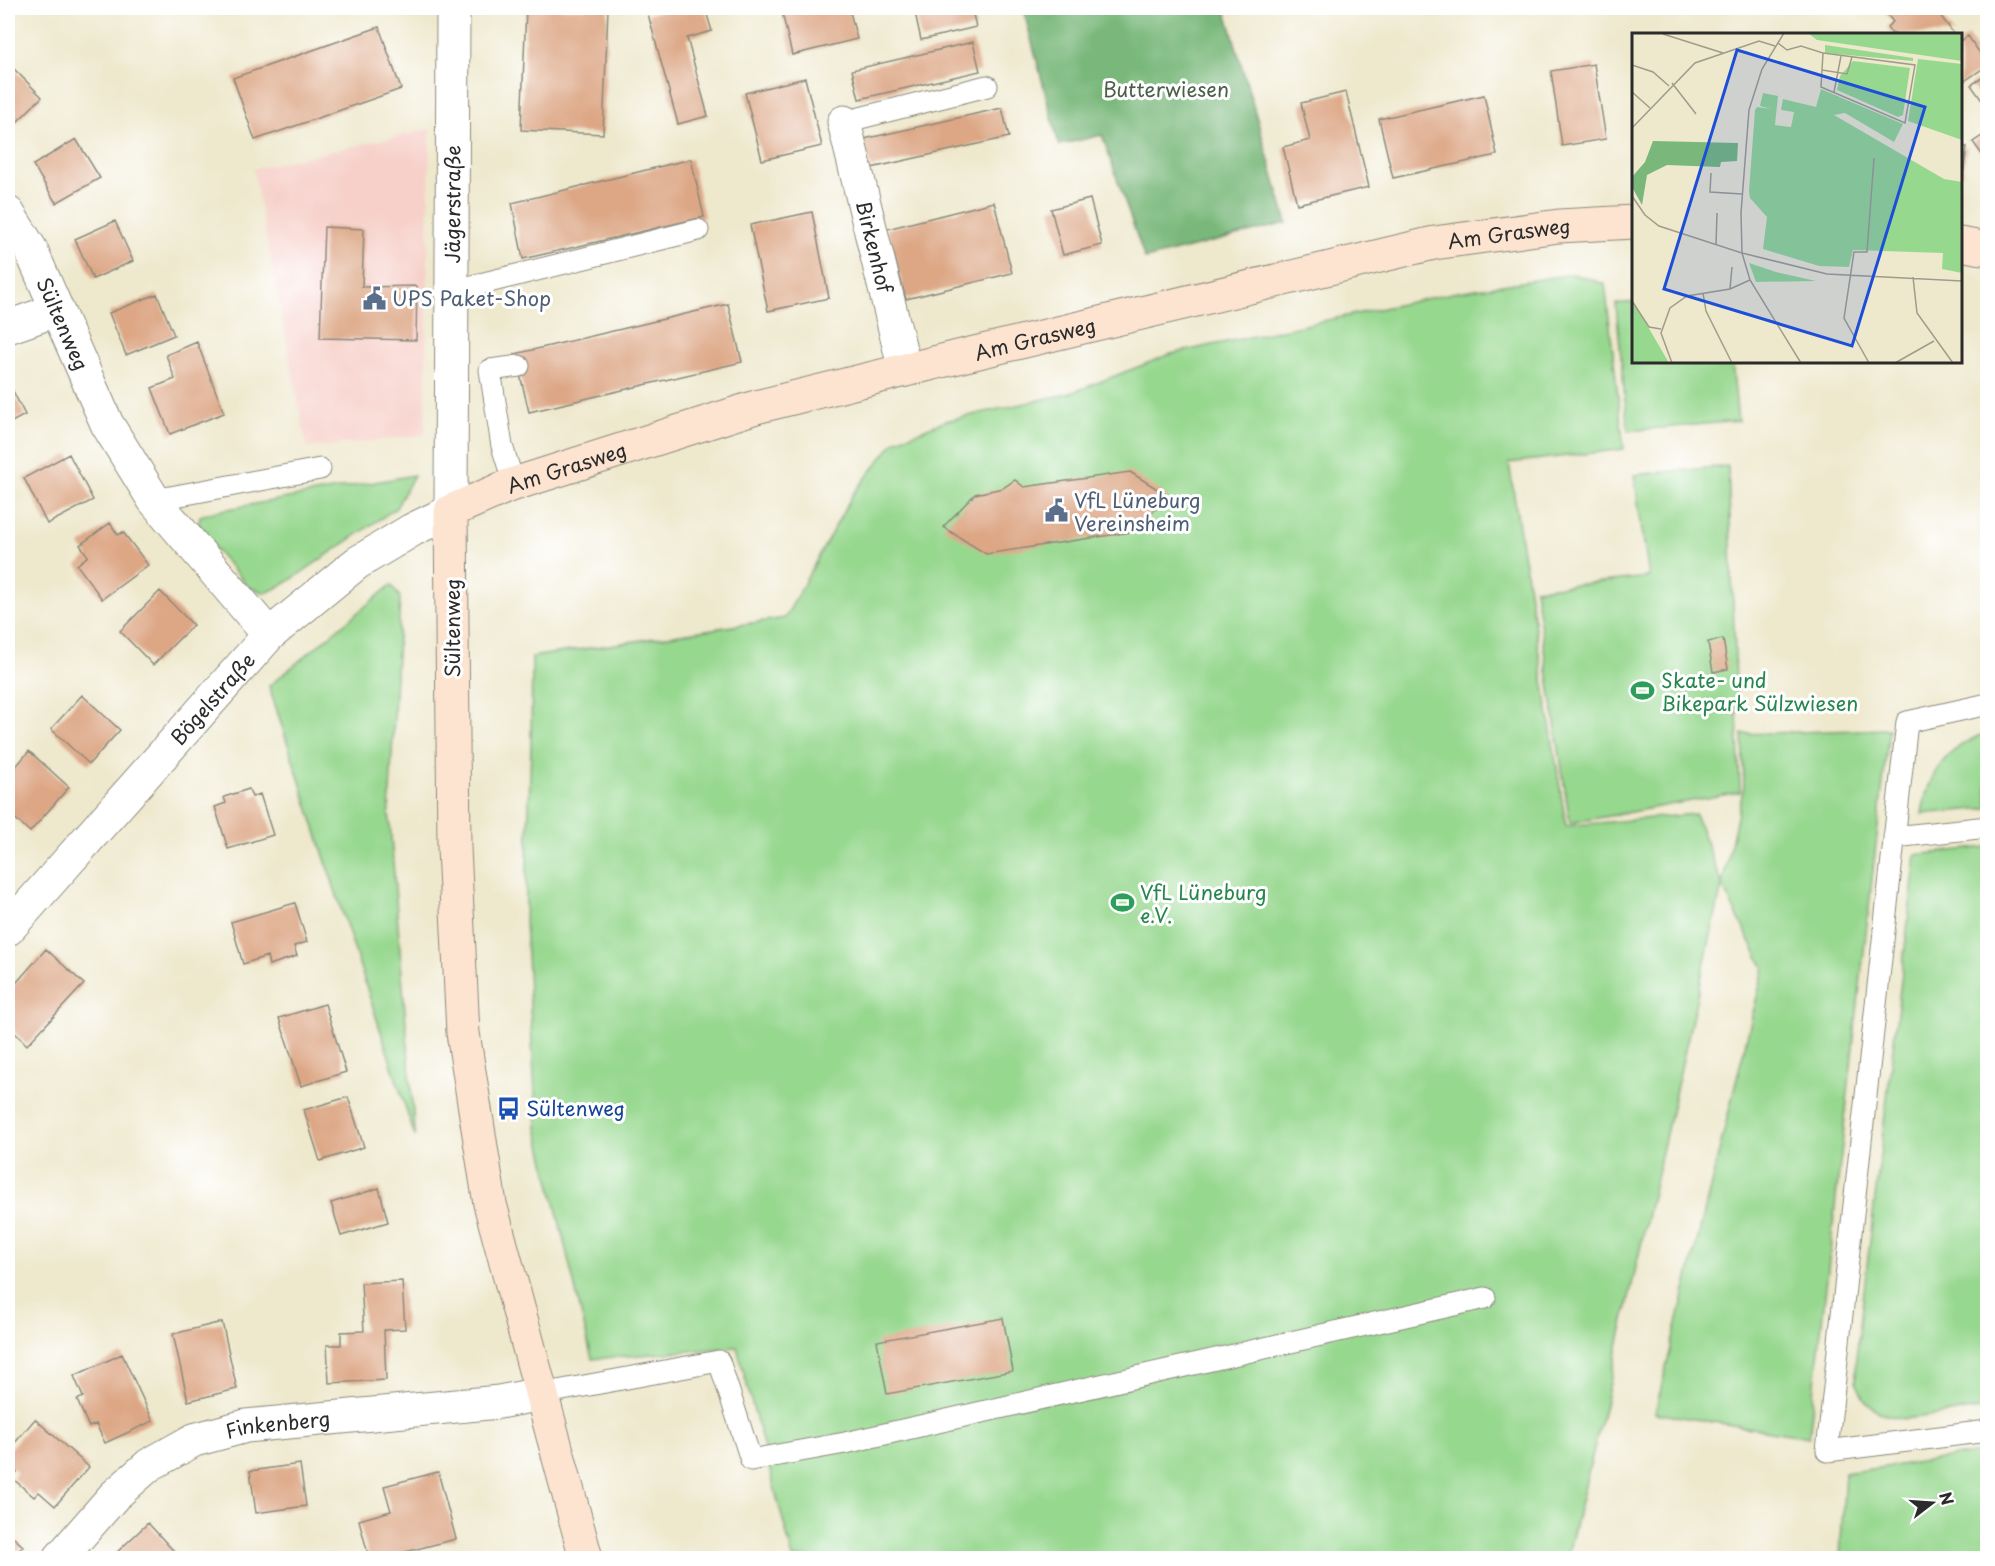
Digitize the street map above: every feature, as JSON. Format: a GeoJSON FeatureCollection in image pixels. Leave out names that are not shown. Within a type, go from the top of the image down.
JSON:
{"type":"FeatureCollection","features":[{"type":"Feature","properties":{"kind":"main road","name":"Am Grasweg"},"geometry":{"type":"LineString","coordinates":[[451,511],[514,484],[756,407],[905,370],[1434,243],[1559,226],[1632,222]]}},
{"type":"Feature","properties":{"kind":"main road"},"geometry":{"type":"LineString","coordinates":[[1962,244],[1988,249]]}},
{"type":"Feature","properties":{"kind":"main road","name":"Sültenweg"},"geometry":{"type":"LineString","coordinates":[[451,511],[454,848],[463,1033],[490,1204],[586,1558]]}},
{"type":"Feature","properties":{"kind":"street","name":"Jägerstraße"},"geometry":{"type":"LineString","coordinates":[[451,511],[453,8]]}},
{"type":"Feature","properties":{"kind":"street","name":"Birkenhof"},"geometry":{"type":"LineString","coordinates":[[844,122],[905,370]]}},
{"type":"Feature","properties":{"kind":"street","name":"Sültenweg"},"geometry":{"type":"LineString","coordinates":[[8,213],[30,248],[107,424],[154,500],[269,635]]}},
{"type":"Feature","properties":{"kind":"street"},"geometry":{"type":"LineString","coordinates":[[8,327],[56,310]]}},
{"type":"Feature","properties":{"kind":"street","name":"Bögelstraße"},"geometry":{"type":"LineString","coordinates":[[8,929],[269,635],[357,563],[412,530],[451,511]]}},
{"type":"Feature","properties":{"kind":"street","name":"Finkenberg"},"geometry":{"type":"LineString","coordinates":[[60,1558],[114,1496],[149,1465],[194,1440],[246,1426],[499,1402],[541,1394]]}},
{"type":"Feature","properties":{"kind":"lane"},"geometry":{"type":"LineString","coordinates":[[844,122],[987,86]]}},
{"type":"Feature","properties":{"kind":"lane"},"geometry":{"type":"LineString","coordinates":[[452,291],[698,230]]}},
{"type":"Feature","properties":{"kind":"lane"},"geometry":{"type":"LineString","coordinates":[[514,484],[502,446],[490,370],[519,366]]}},
{"type":"Feature","properties":{"kind":"lane"},"geometry":{"type":"LineString","coordinates":[[154,500],[320,469]]}},
{"type":"Feature","properties":{"kind":"lane"},"geometry":{"type":"LineString","coordinates":[[1988,704],[1906,722],[1827,1452],[1988,1431]]}},
{"type":"Feature","properties":{"kind":"lane"},"geometry":{"type":"LineString","coordinates":[[1894,837],[1988,827]]}},
{"type":"Feature","properties":{"kind":"lane"},"geometry":{"type":"LineString","coordinates":[[541,1394],[718,1361],[751,1460],[856,1440],[1485,1298]]}},
{"type":"Feature","properties":{"kind":"shaded area"},"geometry":{"type":"Polygon","coordinates":[[[430,129],[425,435],[307,448],[253,169],[430,129]]]}},
{"type":"Feature","properties":{"kind":"green space","name":"Butterwiesen"},"geometry":{"type":"Polygon","coordinates":[[[1023,8],[1225,8],[1287,223],[1145,259],[1102,135],[1059,145],[1023,8]]]}},
{"type":"Feature","properties":{"kind":"green space","name":"VfL Lüneburg e.V."},"geometry":{"type":"Polygon","coordinates":[[[1573,274],[1605,284],[1624,449],[1509,463],[1566,826],[1695,814],[1722,884],[1744,786],[1742,734],[1889,729],[1809,1437],[1655,1413],[1764,968],[1722,886],[1605,1404],[1567,1558],[793,1558],[737,1347],[592,1359],[537,1128],[525,921],[532,657],[785,618],[853,494],[895,441],[945,421],[1071,393],[1171,354],[1457,292],[1573,274]]]}},
{"type":"Feature","properties":{"kind":"green space"},"geometry":{"type":"Polygon","coordinates":[[[1632,302],[1632,363],[1732,363],[1738,421],[1628,431],[1616,304],[1632,302]]]}},
{"type":"Feature","properties":{"kind":"green space","name":"Skate- und Bikepark Sülzwiesen"},"geometry":{"type":"Polygon","coordinates":[[[1728,466],[1740,792],[1570,823],[1535,589],[1649,577],[1634,475],[1728,466]]]}},
{"type":"Feature","properties":{"kind":"green space"},"geometry":{"type":"Polygon","coordinates":[[[414,475],[396,508],[286,583],[266,593],[249,587],[198,530],[200,516],[217,511],[414,475]]]}},
{"type":"Feature","properties":{"kind":"green space"},"geometry":{"type":"Polygon","coordinates":[[[391,585],[400,597],[389,812],[415,1137],[269,686],[391,585]]]}},
{"type":"Feature","properties":{"kind":"green space"},"geometry":{"type":"Polygon","coordinates":[[[1987,733],[1987,808],[1922,814],[1929,786],[1942,763],[1961,746],[1987,733]]]}},
{"type":"Feature","properties":{"kind":"green space"},"geometry":{"type":"Polygon","coordinates":[[[1987,847],[1987,1408],[1905,1419],[1882,1414],[1865,1401],[1856,1382],[1856,1358],[1916,855],[1987,847]]]}},
{"type":"Feature","properties":{"kind":"green space"},"geometry":{"type":"Polygon","coordinates":[[[1987,1452],[1987,1558],[1840,1558],[1845,1473],[1987,1452]]]}},
{"type":"Feature","properties":{"kind":"building"},"geometry":{"type":"Polygon","coordinates":[[[526,8],[608,8],[603,134],[521,130],[526,8]]]}},
{"type":"Feature","properties":{"kind":"building"},"geometry":{"type":"Polygon","coordinates":[[[671,8],[705,8],[712,31],[687,38],[708,116],[678,124],[648,14],[671,8]]]}},
{"type":"Feature","properties":{"kind":"building"},"geometry":{"type":"Polygon","coordinates":[[[781,8],[849,8],[857,39],[792,55],[781,8]]]}},
{"type":"Feature","properties":{"kind":"building"},"geometry":{"type":"Polygon","coordinates":[[[914,8],[980,8],[972,10],[976,27],[921,40],[914,8]]]}},
{"type":"Feature","properties":{"kind":"building"},"geometry":{"type":"Polygon","coordinates":[[[1882,8],[1935,8],[1953,33],[1891,33],[1887,27],[1893,22],[1882,8]]]}},
{"type":"Feature","properties":{"kind":"building"},"geometry":{"type":"Polygon","coordinates":[[[379,27],[401,89],[255,140],[233,78],[379,27]]]}},
{"type":"Feature","properties":{"kind":"building"},"geometry":{"type":"Polygon","coordinates":[[[1968,36],[1988,65],[1962,83],[1962,40],[1968,36]]]}},
{"type":"Feature","properties":{"kind":"building"},"geometry":{"type":"Polygon","coordinates":[[[973,42],[980,71],[859,99],[852,70],[973,42]]]}},
{"type":"Feature","properties":{"kind":"building"},"geometry":{"type":"Polygon","coordinates":[[[1594,64],[1606,139],[1562,146],[1551,71],[1594,64]]]}},
{"type":"Feature","properties":{"kind":"building"},"geometry":{"type":"Polygon","coordinates":[[[10,65],[42,97],[8,131],[8,68],[10,65]]]}},
{"type":"Feature","properties":{"kind":"building"},"geometry":{"type":"Polygon","coordinates":[[[1988,74],[1988,109],[1971,85],[1988,74]]]}},
{"type":"Feature","properties":{"kind":"building"},"geometry":{"type":"Polygon","coordinates":[[[805,78],[822,146],[762,160],[745,93],[805,78]]]}},
{"type":"Feature","properties":{"kind":"building"},"geometry":{"type":"Polygon","coordinates":[[[1346,92],[1369,187],[1297,204],[1283,147],[1310,140],[1301,103],[1346,92]]]}},
{"type":"Feature","properties":{"kind":"building"},"geometry":{"type":"Polygon","coordinates":[[[1484,95],[1497,155],[1393,178],[1379,119],[1484,95]]]}},
{"type":"Feature","properties":{"kind":"building"},"geometry":{"type":"Polygon","coordinates":[[[1002,108],[1009,137],[871,168],[864,139],[1002,108]]]}},
{"type":"Feature","properties":{"kind":"building"},"geometry":{"type":"Polygon","coordinates":[[[1988,132],[1988,163],[1973,142],[1988,132]]]}},
{"type":"Feature","properties":{"kind":"building"},"geometry":{"type":"Polygon","coordinates":[[[76,139],[100,178],[56,203],[33,165],[76,139]]]}},
{"type":"Feature","properties":{"kind":"building"},"geometry":{"type":"Polygon","coordinates":[[[1962,146],[1967,147],[1962,175],[1962,146]]]}},
{"type":"Feature","properties":{"kind":"building"},"geometry":{"type":"Polygon","coordinates":[[[691,159],[704,217],[523,259],[512,203],[691,159]]]}},
{"type":"Feature","properties":{"kind":"building"},"geometry":{"type":"Polygon","coordinates":[[[1090,199],[1102,245],[1063,255],[1051,209],[1090,199]]]}},
{"type":"Feature","properties":{"kind":"building"},"geometry":{"type":"Polygon","coordinates":[[[994,202],[1012,273],[906,299],[887,229],[994,202]]]}},
{"type":"Feature","properties":{"kind":"building"},"geometry":{"type":"Polygon","coordinates":[[[812,212],[829,298],[768,311],[750,225],[812,212]]]}},
{"type":"Feature","properties":{"kind":"building"},"geometry":{"type":"Polygon","coordinates":[[[115,221],[133,261],[93,279],[75,239],[115,221]]]}},
{"type":"Feature","properties":{"kind":"building"},"geometry":{"type":"Polygon","coordinates":[[[324,227],[364,229],[362,287],[417,286],[416,340],[320,338],[324,227]]]}},
{"type":"Feature","properties":{"kind":"building"},"geometry":{"type":"Polygon","coordinates":[[[157,294],[174,335],[126,355],[109,313],[157,294]]]}},
{"type":"Feature","properties":{"kind":"building"},"geometry":{"type":"Polygon","coordinates":[[[728,304],[742,362],[529,412],[515,354],[728,304]]]}},
{"type":"Feature","properties":{"kind":"building"},"geometry":{"type":"Polygon","coordinates":[[[197,342],[224,413],[170,434],[152,388],[175,379],[166,355],[197,342]]]}},
{"type":"Feature","properties":{"kind":"building"},"geometry":{"type":"Polygon","coordinates":[[[8,381],[25,415],[8,424],[8,381]]]}},
{"type":"Feature","properties":{"kind":"building"},"geometry":{"type":"Polygon","coordinates":[[[69,454],[93,500],[47,524],[24,478],[69,454]]]}},
{"type":"Feature","properties":{"kind":"building","name":"VfL Lüneburg Vereinsheim"},"geometry":{"type":"Polygon","coordinates":[[[1130,472],[1167,495],[1137,531],[986,554],[943,527],[975,494],[1003,488],[1015,480],[1024,487],[1130,472]]]}},
{"type":"Feature","properties":{"kind":"building"},"geometry":{"type":"Polygon","coordinates":[[[110,523],[118,535],[123,532],[148,565],[102,599],[77,565],[88,556],[80,545],[110,523]]]}},
{"type":"Feature","properties":{"kind":"building"},"geometry":{"type":"Polygon","coordinates":[[[160,591],[193,625],[153,665],[120,631],[160,591]]]}},
{"type":"Feature","properties":{"kind":"building"},"geometry":{"type":"Polygon","coordinates":[[[1723,639],[1728,669],[1713,672],[1708,642],[1723,639]]]}},
{"type":"Feature","properties":{"kind":"building"},"geometry":{"type":"Polygon","coordinates":[[[82,695],[120,730],[89,764],[51,729],[82,695]]]}},
{"type":"Feature","properties":{"kind":"building"},"geometry":{"type":"Polygon","coordinates":[[[29,751],[69,787],[30,832],[8,812],[8,776],[29,751]]]}},
{"type":"Feature","properties":{"kind":"building"},"geometry":{"type":"Polygon","coordinates":[[[249,789],[252,797],[260,794],[273,835],[228,849],[215,807],[226,803],[224,797],[249,789]]]}},
{"type":"Feature","properties":{"kind":"building"},"geometry":{"type":"Polygon","coordinates":[[[295,903],[307,942],[294,946],[297,956],[269,965],[267,956],[243,964],[231,922],[295,903]]]}},
{"type":"Feature","properties":{"kind":"building"},"geometry":{"type":"Polygon","coordinates":[[[46,949],[84,984],[27,1045],[8,1026],[8,992],[46,949]]]}},
{"type":"Feature","properties":{"kind":"building"},"geometry":{"type":"Polygon","coordinates":[[[325,1004],[346,1072],[301,1086],[279,1018],[325,1004]]]}},
{"type":"Feature","properties":{"kind":"building"},"geometry":{"type":"Polygon","coordinates":[[[348,1097],[364,1147],[320,1161],[304,1110],[348,1097]]]}},
{"type":"Feature","properties":{"kind":"building"},"geometry":{"type":"Polygon","coordinates":[[[379,1188],[388,1222],[341,1236],[331,1203],[379,1188]]]}},
{"type":"Feature","properties":{"kind":"building"},"geometry":{"type":"Polygon","coordinates":[[[402,1281],[405,1329],[384,1330],[386,1380],[329,1383],[327,1345],[341,1345],[341,1332],[364,1331],[361,1283],[402,1281]]]}},
{"type":"Feature","properties":{"kind":"building"},"geometry":{"type":"Polygon","coordinates":[[[1003,1318],[1013,1371],[887,1394],[877,1341],[1003,1318]]]}},
{"type":"Feature","properties":{"kind":"building"},"geometry":{"type":"Polygon","coordinates":[[[222,1322],[237,1389],[188,1401],[173,1334],[222,1322]]]}},
{"type":"Feature","properties":{"kind":"building"},"geometry":{"type":"Polygon","coordinates":[[[122,1354],[153,1421],[105,1443],[96,1424],[89,1427],[77,1400],[83,1397],[74,1376],[122,1354]]]}},
{"type":"Feature","properties":{"kind":"building"},"geometry":{"type":"Polygon","coordinates":[[[35,1419],[89,1467],[55,1506],[39,1492],[34,1497],[12,1478],[17,1472],[8,1464],[8,1451],[35,1419]]]}},
{"type":"Feature","properties":{"kind":"building"},"geometry":{"type":"Polygon","coordinates":[[[300,1464],[306,1506],[256,1513],[250,1471],[300,1464]]]}},
{"type":"Feature","properties":{"kind":"building"},"geometry":{"type":"Polygon","coordinates":[[[438,1472],[456,1539],[382,1558],[369,1558],[359,1520],[391,1511],[384,1486],[438,1472]]]}},
{"type":"Feature","properties":{"kind":"building"},"geometry":{"type":"Polygon","coordinates":[[[148,1523],[181,1558],[117,1558],[114,1555],[148,1523]]]}},
{"type":"Feature","properties":{"kind":"building"},"geometry":{"type":"Polygon","coordinates":[[[8,1533],[23,1546],[12,1558],[8,1558],[8,1533]]]}},
{"type":"Feature","properties":{"kind":"place","name":"UPS Paket-Shop"},"geometry":{"type":"Point","coordinates":[374,298]}},
{"type":"Feature","properties":{"kind":"place","name":"VfL Lüneburg Vereinsheim"},"geometry":{"type":"Point","coordinates":[1056,511]}},
{"type":"Feature","properties":{"kind":"place","name":"Skate- und Bikepark Sülzwiesen"},"geometry":{"type":"Point","coordinates":[1643,691]}},
{"type":"Feature","properties":{"kind":"place","name":"VfL Lüneburg e.V."},"geometry":{"type":"Point","coordinates":[1122,903]}},
{"type":"Feature","properties":{"kind":"place","name":"Sültenweg"},"geometry":{"type":"Point","coordinates":[508,1108]}}]}
